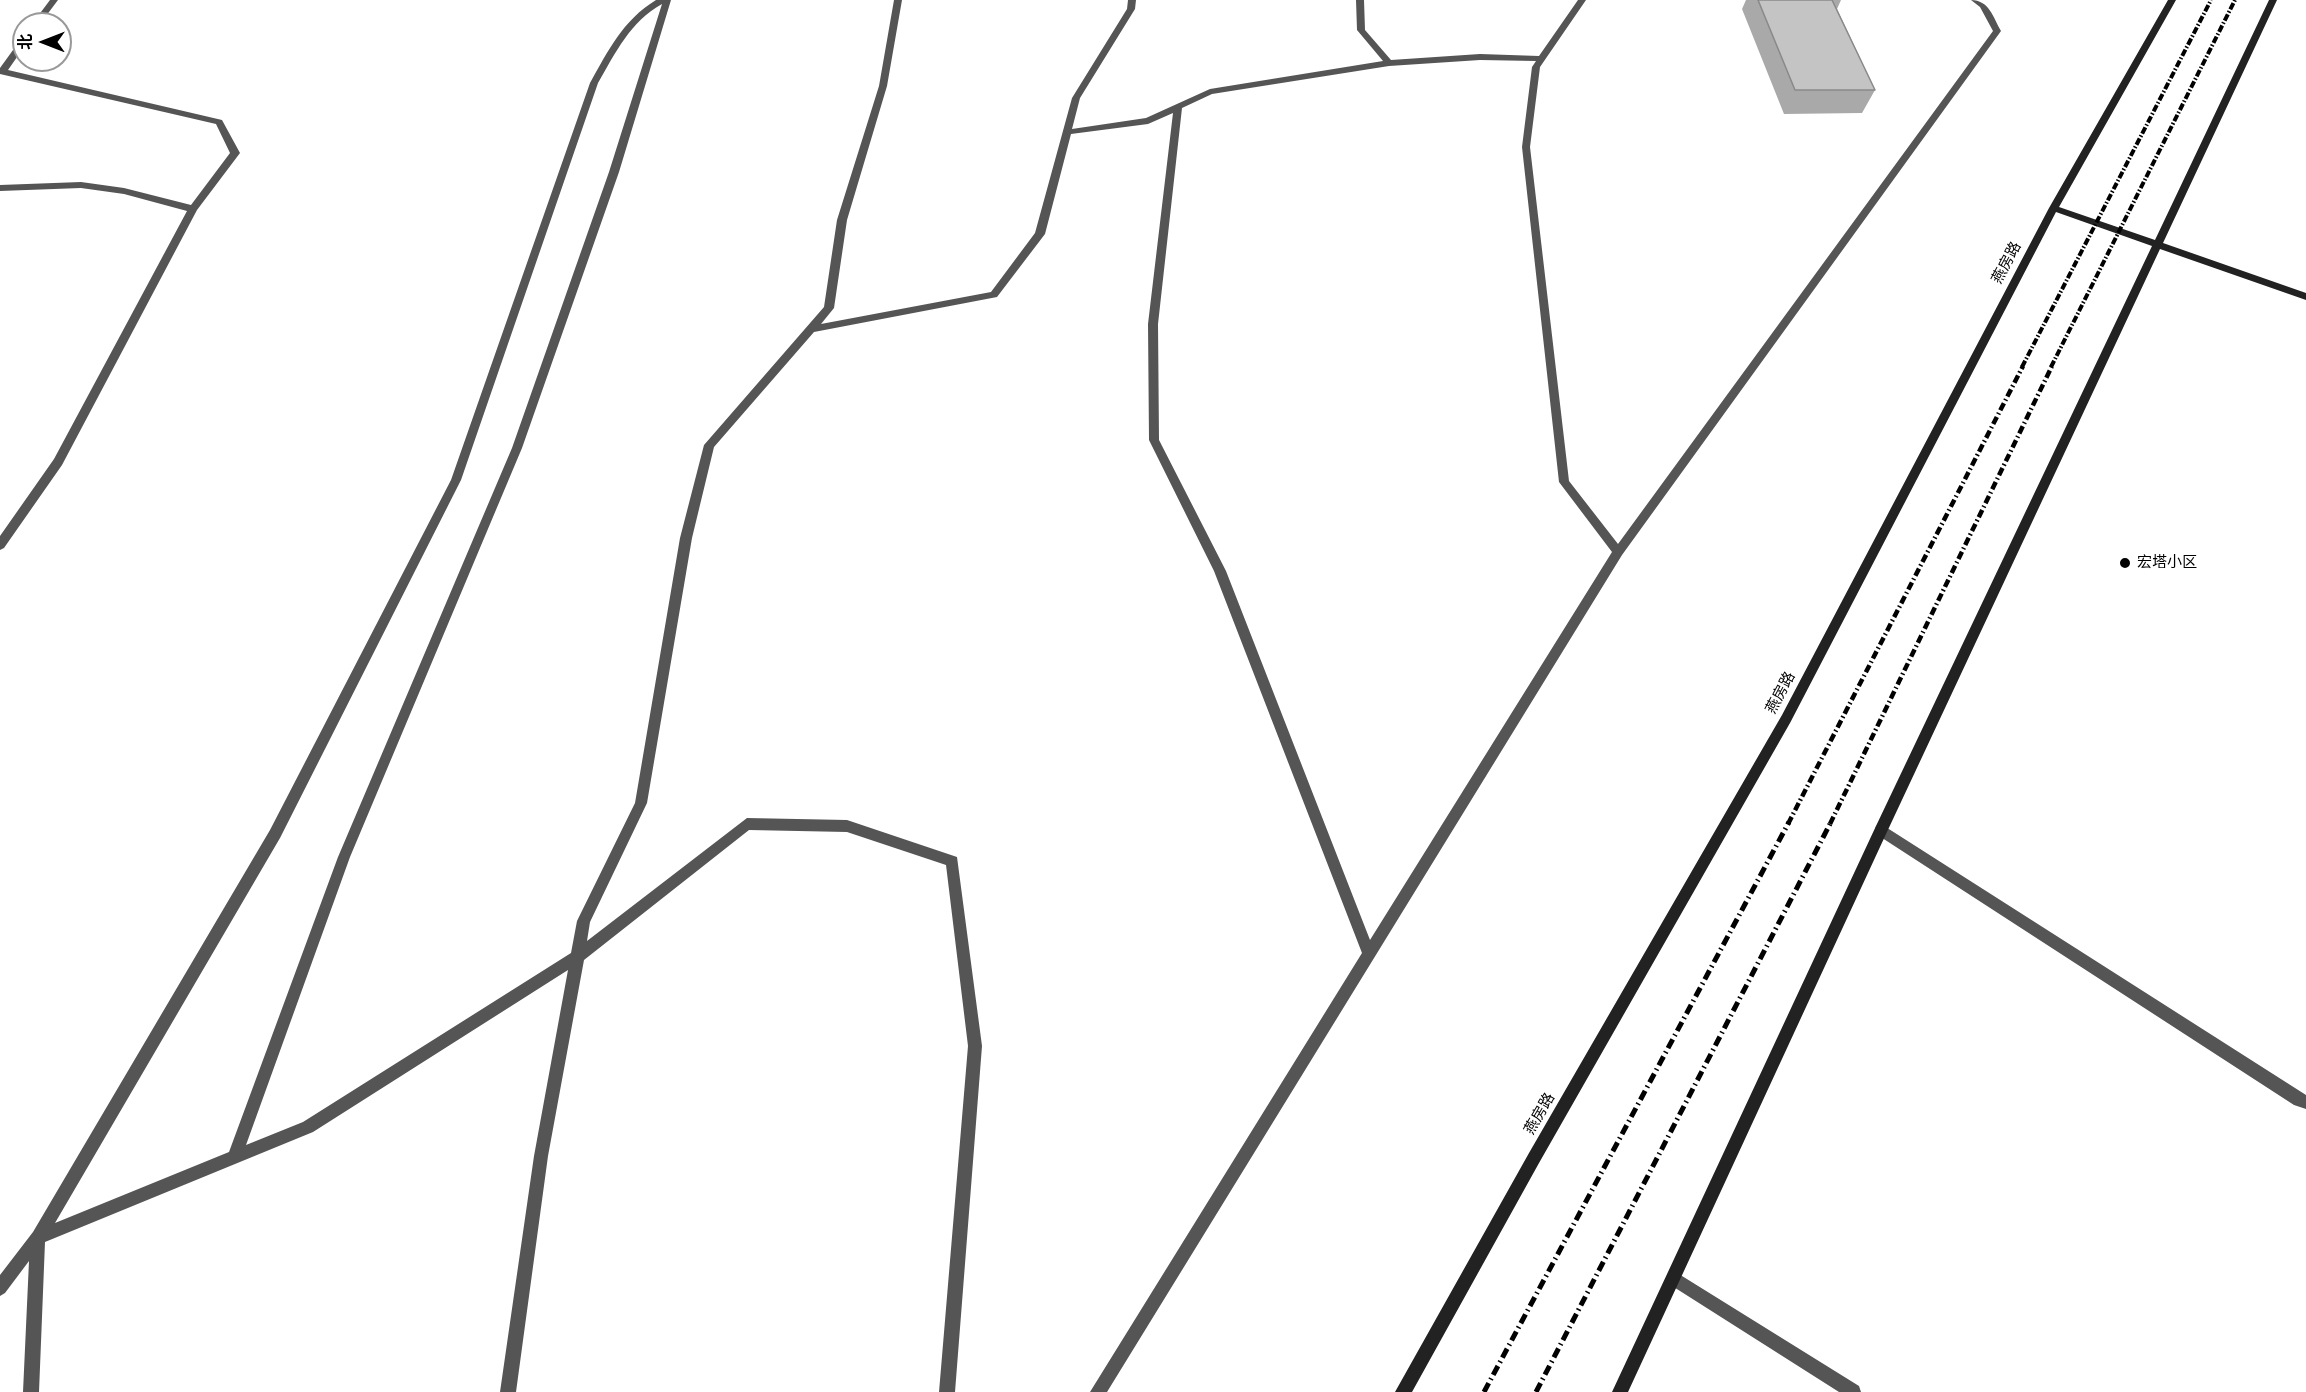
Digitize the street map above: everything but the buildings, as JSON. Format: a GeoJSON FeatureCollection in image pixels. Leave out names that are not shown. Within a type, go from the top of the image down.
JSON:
{"type":"FeatureCollection","features":[{"type":"Feature","properties":{"kind":"main road","name":"燕房路"},"geometry":{"type":"LineString","coordinates":[[1403,1392],[1786,718],[2054,208],[2172,0]]}},
{"type":"Feature","properties":{"kind":"main road"},"geometry":{"type":"LineString","coordinates":[[1620,1392],[1881,830],[2273,0]]}},
{"type":"Feature","properties":{"kind":"main road"},"geometry":{"type":"LineString","coordinates":[[2054,208],[2306,297]]}},
{"type":"Feature","properties":{"kind":"street"},"geometry":{"type":"LineString","coordinates":[[0,1288],[38,1237],[275,834],[456,480],[594,83],[627,25],[642,5],[662,0]]}},
{"type":"Feature","properties":{"kind":"street"},"geometry":{"type":"LineString","coordinates":[[235,1156],[344,857],[517,448],[614,172],[667,0]]}},
{"type":"Feature","properties":{"kind":"street"},"geometry":{"type":"LineString","coordinates":[[508,1392],[541,1156],[584,921],[641,803],[686,538],[709,445],[829,308],[842,220],[883,86],[898,0]]}},
{"type":"Feature","properties":{"kind":"street"},"geometry":{"type":"LineString","coordinates":[[811,329],[994,295],[1040,234],[1076,98],[1131,9],[1132,0]]}},
{"type":"Feature","properties":{"kind":"street"},"geometry":{"type":"LineString","coordinates":[[1360,0],[1361,30],[1389,63]]}},
{"type":"Feature","properties":{"kind":"street"},"geometry":{"type":"LineString","coordinates":[[1582,0],[1536,67],[1526,147],[1564,482],[1618,552]]}},
{"type":"Feature","properties":{"kind":"street"},"geometry":{"type":"LineString","coordinates":[[1098,1392],[1618,552],[1997,31],[1983,6],[1975,0]]}},
{"type":"Feature","properties":{"kind":"street"},"geometry":{"type":"LineString","coordinates":[[0,545],[58,462],[193,209],[235,153],[219,122],[1,72],[12,57]]}},
{"type":"Feature","properties":{"kind":"street"},"geometry":{"type":"LineString","coordinates":[[1068,132],[1148,121],[1210,92],[1389,63],[1480,57],[1542,58]]}},
{"type":"Feature","properties":{"kind":"street"},"geometry":{"type":"LineString","coordinates":[[1178,107],[1153,324],[1154,440],[1220,571],[1369,954]]}},
{"type":"Feature","properties":{"kind":"street"},"geometry":{"type":"LineString","coordinates":[[0,189],[81,185],[124,191],[193,209]]}},
{"type":"Feature","properties":{"kind":"street"},"geometry":{"type":"LineString","coordinates":[[38,1237],[308,1127],[577,957],[747,824],[847,826],[952,861],[975,1046],[947,1392]]}},
{"type":"Feature","properties":{"kind":"street"},"geometry":{"type":"LineString","coordinates":[[1881,830],[2299,1101],[2306,1102]]}},
{"type":"Feature","properties":{"kind":"street"},"geometry":{"type":"LineString","coordinates":[[31,1392],[38,1237]]}},
{"type":"Feature","properties":{"kind":"street"},"geometry":{"type":"LineString","coordinates":[[1674,1279],[1853,1392]]}},
{"type":"Feature","properties":{"kind":"railway"},"geometry":{"type":"LineString","coordinates":[[2022,367],[2211,0]]}},
{"type":"Feature","properties":{"kind":"railway"},"geometry":{"type":"LineString","coordinates":[[2051,367],[2235,0]]}},
{"type":"Feature","properties":{"kind":"railway"},"geometry":{"type":"LineString","coordinates":[[1788,824],[2023,366]]}},
{"type":"Feature","properties":{"kind":"railway"},"geometry":{"type":"LineString","coordinates":[[1831,823],[2052,366]]}},
{"type":"Feature","properties":{"kind":"railway"},"geometry":{"type":"LineString","coordinates":[[1484,1392],[1789,822]]}},
{"type":"Feature","properties":{"kind":"railway"},"geometry":{"type":"LineString","coordinates":[[1536,1392],[1831,823]]}},
{"type":"Feature","properties":{"kind":"place","name":"宏塔小区"},"geometry":{"type":"Point","coordinates":[2125,563]}}]}
